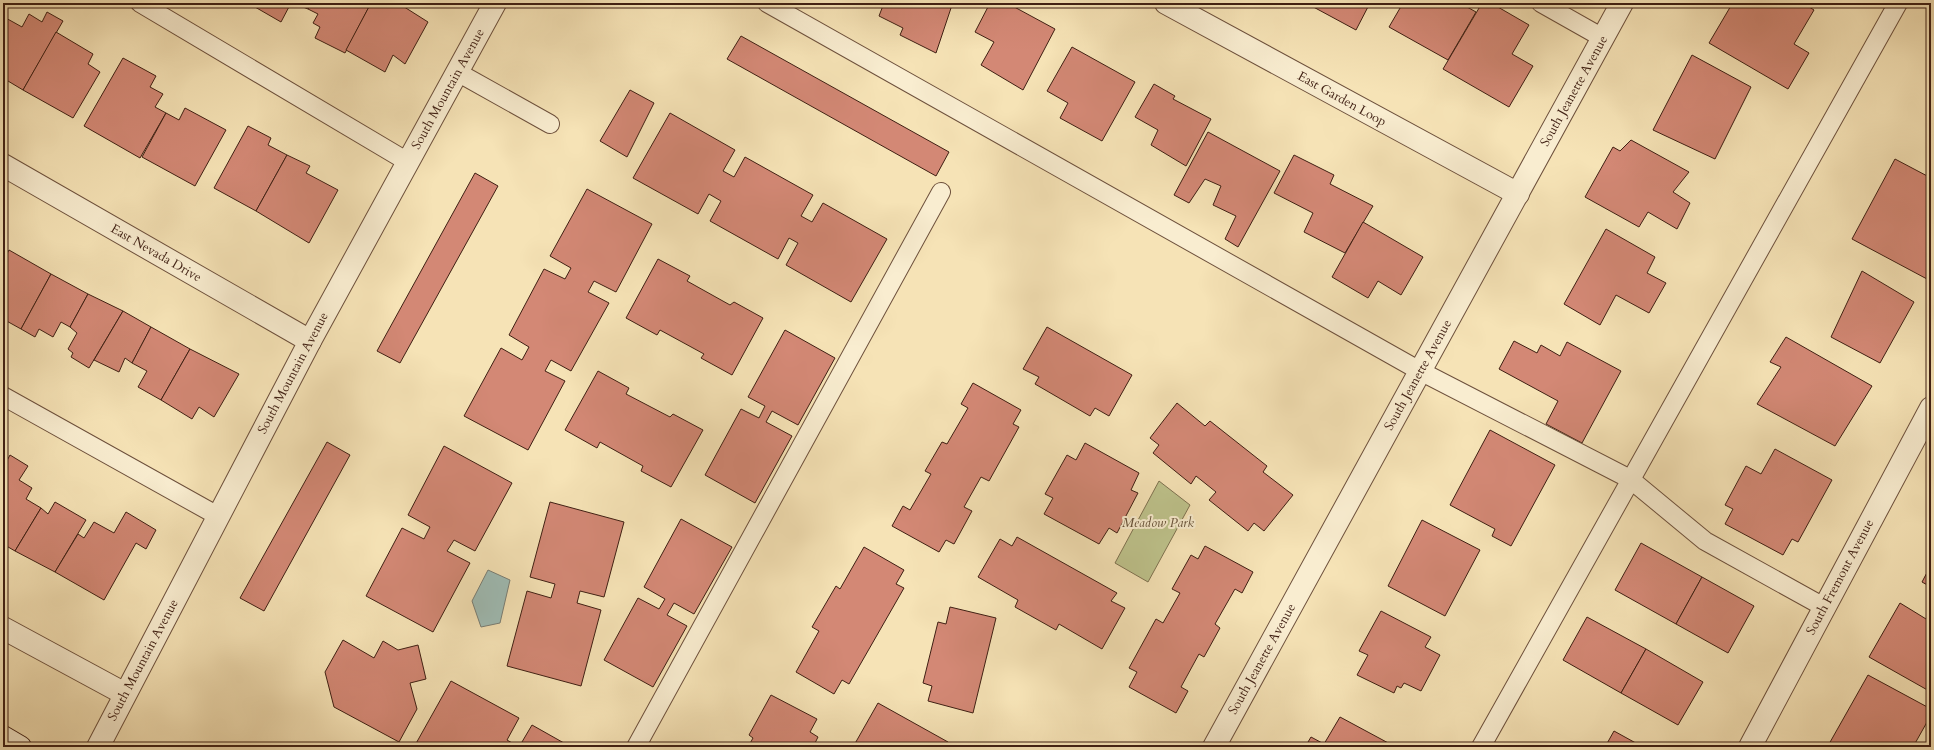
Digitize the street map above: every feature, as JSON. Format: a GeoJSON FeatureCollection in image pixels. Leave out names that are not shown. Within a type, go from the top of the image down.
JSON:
{"type":"FeatureCollection","features":[{"type":"Feature","properties":{"kind":"street","name":"South Mountain Avenue"},"geometry":{"type":"LineString","coordinates":[[98,747],[310,341],[495,3]]}},
{"type":"Feature","properties":{"kind":"street","name":"East Garden Loop"},"geometry":{"type":"LineString","coordinates":[[1166,3],[1518,194]]}},
{"type":"Feature","properties":{"kind":"street","name":"South Jeanette Avenue"},"geometry":{"type":"LineString","coordinates":[[1214,747],[1622,3]]}},
{"type":"Feature","properties":{"kind":"street","name":"East Nevada Drive"},"geometry":{"type":"LineString","coordinates":[[3,164],[310,341]]}},
{"type":"Feature","properties":{"kind":"street","name":"South Fremont Avenue"},"geometry":{"type":"LineString","coordinates":[[1750,747],[1931,408]]}},
{"type":"Feature","properties":{"kind":"street"},"geometry":{"type":"LineString","coordinates":[[3,628],[125,694]]}},
{"type":"Feature","properties":{"kind":"street"},"geometry":{"type":"LineString","coordinates":[[3,737],[20,747]]}},
{"type":"Feature","properties":{"kind":"lane"},"geometry":{"type":"LineString","coordinates":[[140,3],[408,162]]}},
{"type":"Feature","properties":{"kind":"lane"},"geometry":{"type":"LineString","coordinates":[[766,3],[1420,371],[1630,480],[1705,541],[1824,607]]}},
{"type":"Feature","properties":{"kind":"lane"},"geometry":{"type":"LineString","coordinates":[[1541,3],[1603,38]]}},
{"type":"Feature","properties":{"kind":"lane"},"geometry":{"type":"LineString","coordinates":[[1481,747],[1898,3]]}},
{"type":"Feature","properties":{"kind":"lane"},"geometry":{"type":"LineString","coordinates":[[457,72],[550,124]]}},
{"type":"Feature","properties":{"kind":"lane"},"geometry":{"type":"LineString","coordinates":[[636,747],[941,192]]}},
{"type":"Feature","properties":{"kind":"lane"},"geometry":{"type":"LineString","coordinates":[[3,396],[218,516]]}},
{"type":"Feature","properties":{"kind":"green space","name":"Meadow Park"},"geometry":{"type":"Polygon","coordinates":[[[1159,481],[1190,505],[1148,582],[1115,563],[1159,481]]]}},
{"type":"Feature","properties":{"kind":"water"},"geometry":{"type":"Polygon","coordinates":[[[488,570],[510,580],[500,623],[481,627],[472,601],[488,570]]]}},
{"type":"Feature","properties":{"kind":"building"},"geometry":{"type":"Polygon","coordinates":[[[257,3],[291,3],[281,22],[255,7],[257,3]]]}},
{"type":"Feature","properties":{"kind":"building"},"geometry":{"type":"Polygon","coordinates":[[[293,3],[312,3],[308,9],[293,3]]]}},
{"type":"Feature","properties":{"kind":"building"},"geometry":{"type":"Polygon","coordinates":[[[312,3],[371,3],[345,53],[315,38],[320,27],[313,23],[318,14],[308,9],[312,3]]]}},
{"type":"Feature","properties":{"kind":"building"},"geometry":{"type":"Polygon","coordinates":[[[371,3],[398,3],[428,22],[405,64],[393,55],[385,72],[346,50],[371,3]]]}},
{"type":"Feature","properties":{"kind":"building"},"geometry":{"type":"Polygon","coordinates":[[[884,3],[947,3],[952,5],[936,53],[900,35],[903,28],[879,16],[884,3]]]}},
{"type":"Feature","properties":{"kind":"building"},"geometry":{"type":"Polygon","coordinates":[[[990,3],[1007,3],[1055,29],[1023,90],[981,65],[994,42],[975,32],[990,3]]]}},
{"type":"Feature","properties":{"kind":"building"},"geometry":{"type":"Polygon","coordinates":[[[1306,3],[1370,3],[1356,30],[1306,3]]]}},
{"type":"Feature","properties":{"kind":"building"},"geometry":{"type":"Polygon","coordinates":[[[1403,3],[1460,3],[1476,12],[1448,60],[1389,27],[1403,3]]]}},
{"type":"Feature","properties":{"kind":"building"},"geometry":{"type":"Polygon","coordinates":[[[1482,3],[1491,3],[1529,25],[1512,54],[1533,66],[1509,107],[1443,69],[1482,3]]]}},
{"type":"Feature","properties":{"kind":"building"},"geometry":{"type":"Polygon","coordinates":[[[1731,3],[1803,3],[1814,10],[1794,44],[1809,53],[1788,89],[1709,43],[1732,4],[1731,3]]]}},
{"type":"Feature","properties":{"kind":"building"},"geometry":{"type":"Polygon","coordinates":[[[47,12],[63,21],[23,90],[3,78],[3,19],[4,17],[22,27],[29,14],[42,22],[47,12]]]}},
{"type":"Feature","properties":{"kind":"building"},"geometry":{"type":"Polygon","coordinates":[[[56,32],[93,54],[88,64],[100,72],[73,118],[23,90],[56,32]]]}},
{"type":"Feature","properties":{"kind":"building"},"geometry":{"type":"Polygon","coordinates":[[[741,36],[949,152],[936,176],[727,59],[741,36]]]}},
{"type":"Feature","properties":{"kind":"building"},"geometry":{"type":"Polygon","coordinates":[[[1072,47],[1135,82],[1102,141],[1060,118],[1068,103],[1047,91],[1072,47]]]}},
{"type":"Feature","properties":{"kind":"building"},"geometry":{"type":"Polygon","coordinates":[[[1692,55],[1751,87],[1715,159],[1653,130],[1692,55]]]}},
{"type":"Feature","properties":{"kind":"building"},"geometry":{"type":"Polygon","coordinates":[[[123,58],[156,76],[150,87],[163,94],[155,107],[166,113],[140,158],[84,126],[123,58]]]}},
{"type":"Feature","properties":{"kind":"building"},"geometry":{"type":"Polygon","coordinates":[[[1154,84],[1175,96],[1173,99],[1211,119],[1186,166],[1151,145],[1158,130],[1135,117],[1154,84]]]}},
{"type":"Feature","properties":{"kind":"building"},"geometry":{"type":"Polygon","coordinates":[[[630,90],[654,103],[627,157],[600,141],[630,90]]]}},
{"type":"Feature","properties":{"kind":"building"},"geometry":{"type":"Polygon","coordinates":[[[185,108],[226,130],[195,186],[142,157],[166,113],[179,120],[185,108]]]}},
{"type":"Feature","properties":{"kind":"building"},"geometry":{"type":"Polygon","coordinates":[[[670,113],[735,150],[723,171],[734,177],[745,157],[813,195],[801,216],[812,222],[823,203],[887,239],[851,302],[786,265],[798,243],[789,238],[778,259],[710,221],[721,201],[709,194],[698,214],[633,178],[670,113]]]}},
{"type":"Feature","properties":{"kind":"building"},"geometry":{"type":"Polygon","coordinates":[[[248,126],[271,138],[268,145],[287,155],[256,211],[214,188],[248,126]]]}},
{"type":"Feature","properties":{"kind":"building"},"geometry":{"type":"Polygon","coordinates":[[[1208,132],[1280,171],[1238,247],[1225,239],[1236,216],[1213,205],[1221,186],[1205,179],[1189,203],[1174,195],[1208,132]]]}},
{"type":"Feature","properties":{"kind":"building"},"geometry":{"type":"Polygon","coordinates":[[[1631,140],[1689,172],[1673,192],[1690,203],[1677,229],[1648,212],[1639,227],[1585,197],[1613,147],[1620,151],[1631,140]]]}},
{"type":"Feature","properties":{"kind":"building"},"geometry":{"type":"Polygon","coordinates":[[[287,155],[310,166],[306,173],[338,190],[309,243],[256,211],[287,155]]]}},
{"type":"Feature","properties":{"kind":"building"},"geometry":{"type":"Polygon","coordinates":[[[1294,155],[1334,175],[1330,184],[1373,206],[1345,253],[1304,232],[1313,213],[1274,193],[1294,155]]]}},
{"type":"Feature","properties":{"kind":"building"},"geometry":{"type":"Polygon","coordinates":[[[1895,159],[1931,178],[1931,272],[1927,279],[1852,239],[1895,159]]]}},
{"type":"Feature","properties":{"kind":"building"},"geometry":{"type":"Polygon","coordinates":[[[475,173],[498,186],[400,363],[377,351],[475,173]]]}},
{"type":"Feature","properties":{"kind":"building"},"geometry":{"type":"Polygon","coordinates":[[[587,189],[652,224],[616,292],[594,281],[588,292],[609,303],[571,371],[551,360],[545,371],[565,381],[528,450],[464,416],[501,348],[522,360],[529,347],[509,335],[544,269],[565,279],[571,268],[550,256],[587,189]]]}},
{"type":"Feature","properties":{"kind":"building"},"geometry":{"type":"Polygon","coordinates":[[[1363,222],[1423,257],[1401,295],[1378,281],[1368,298],[1332,277],[1363,222]]]}},
{"type":"Feature","properties":{"kind":"building"},"geometry":{"type":"Polygon","coordinates":[[[1606,229],[1655,257],[1647,273],[1666,283],[1649,313],[1616,295],[1600,325],[1564,304],[1606,229]]]}},
{"type":"Feature","properties":{"kind":"building"},"geometry":{"type":"Polygon","coordinates":[[[9,250],[51,274],[21,329],[3,319],[3,261],[9,250]]]}},
{"type":"Feature","properties":{"kind":"building"},"geometry":{"type":"Polygon","coordinates":[[[658,259],[690,276],[687,281],[730,305],[734,302],[763,318],[732,375],[701,358],[704,354],[660,330],[657,335],[626,318],[658,259]]]}},
{"type":"Feature","properties":{"kind":"building"},"geometry":{"type":"Polygon","coordinates":[[[1862,271],[1914,302],[1880,363],[1831,337],[1862,271]]]}},
{"type":"Feature","properties":{"kind":"building"},"geometry":{"type":"Polygon","coordinates":[[[51,274],[88,294],[70,327],[61,322],[53,337],[39,329],[35,337],[21,329],[51,274]]]}},
{"type":"Feature","properties":{"kind":"building"},"geometry":{"type":"Polygon","coordinates":[[[88,294],[123,311],[89,368],[71,357],[73,353],[68,349],[77,333],[70,327],[88,294]]]}},
{"type":"Feature","properties":{"kind":"building"},"geometry":{"type":"Polygon","coordinates":[[[123,311],[151,327],[132,363],[125,358],[119,372],[94,360],[123,311]]]}},
{"type":"Feature","properties":{"kind":"building"},"geometry":{"type":"Polygon","coordinates":[[[151,327],[190,349],[161,400],[138,387],[147,371],[132,363],[151,327]]]}},
{"type":"Feature","properties":{"kind":"building"},"geometry":{"type":"Polygon","coordinates":[[[1047,327],[1132,375],[1109,416],[1095,408],[1090,416],[1035,384],[1039,377],[1023,369],[1047,327]]]}},
{"type":"Feature","properties":{"kind":"building"},"geometry":{"type":"Polygon","coordinates":[[[785,330],[835,358],[798,425],[772,411],[766,422],[792,436],[755,503],[705,475],[741,409],[759,418],[765,406],[748,397],[785,330]]]}},
{"type":"Feature","properties":{"kind":"building"},"geometry":{"type":"Polygon","coordinates":[[[1786,337],[1872,386],[1835,446],[1757,404],[1781,367],[1770,362],[1786,337]]]}},
{"type":"Feature","properties":{"kind":"building"},"geometry":{"type":"Polygon","coordinates":[[[1514,341],[1537,353],[1541,345],[1560,356],[1567,342],[1621,371],[1582,443],[1546,424],[1558,401],[1499,369],[1514,341]]]}},
{"type":"Feature","properties":{"kind":"building"},"geometry":{"type":"Polygon","coordinates":[[[190,349],[239,374],[214,417],[199,407],[192,419],[161,400],[190,349]]]}},
{"type":"Feature","properties":{"kind":"building"},"geometry":{"type":"Polygon","coordinates":[[[598,371],[629,388],[626,394],[670,417],[673,414],[703,430],[671,487],[641,471],[643,466],[600,442],[597,448],[565,430],[598,371]]]}},
{"type":"Feature","properties":{"kind":"building"},"geometry":{"type":"Polygon","coordinates":[[[973,383],[1021,410],[1013,424],[1019,427],[989,481],[981,477],[964,507],[972,511],[954,544],[946,540],[939,552],[892,526],[903,506],[910,510],[931,474],[925,471],[942,442],[947,444],[968,408],[961,404],[973,383]]]}},
{"type":"Feature","properties":{"kind":"building"},"geometry":{"type":"Polygon","coordinates":[[[1177,403],[1205,426],[1210,421],[1267,466],[1263,472],[1293,495],[1264,531],[1254,523],[1248,531],[1209,500],[1216,492],[1196,476],[1191,484],[1153,453],[1159,445],[1150,438],[1177,403]]]}},
{"type":"Feature","properties":{"kind":"building"},"geometry":{"type":"Polygon","coordinates":[[[1490,430],[1555,465],[1511,546],[1492,536],[1495,529],[1450,505],[1490,430]]]}},
{"type":"Feature","properties":{"kind":"building"},"geometry":{"type":"Polygon","coordinates":[[[327,442],[350,455],[264,611],[240,598],[327,442]]]}},
{"type":"Feature","properties":{"kind":"building"},"geometry":{"type":"Polygon","coordinates":[[[1085,443],[1139,473],[1131,490],[1138,493],[1117,533],[1109,528],[1099,544],[1044,514],[1053,498],[1045,494],[1067,455],[1076,460],[1085,443]]]}},
{"type":"Feature","properties":{"kind":"building"},"geometry":{"type":"Polygon","coordinates":[[[444,446],[512,483],[475,551],[454,540],[447,551],[470,563],[433,632],[366,596],[402,528],[424,539],[430,527],[408,515],[444,446]]]}},
{"type":"Feature","properties":{"kind":"building"},"geometry":{"type":"Polygon","coordinates":[[[1775,449],[1832,480],[1798,542],[1792,539],[1783,555],[1725,524],[1733,509],[1725,505],[1746,466],[1761,474],[1775,449]]]}},
{"type":"Feature","properties":{"kind":"building"},"geometry":{"type":"Polygon","coordinates":[[[10,455],[28,466],[19,480],[32,488],[26,499],[41,508],[15,551],[3,544],[3,468],[10,455]]]}},
{"type":"Feature","properties":{"kind":"building"},"geometry":{"type":"Polygon","coordinates":[[[55,502],[86,520],[55,572],[15,551],[41,508],[48,514],[55,502]]]}},
{"type":"Feature","properties":{"kind":"building"},"geometry":{"type":"Polygon","coordinates":[[[550,502],[624,522],[604,597],[580,591],[577,603],[601,610],[581,686],[507,666],[527,591],[551,598],[555,584],[530,577],[550,502]]]}},
{"type":"Feature","properties":{"kind":"building"},"geometry":{"type":"Polygon","coordinates":[[[126,512],[156,530],[146,549],[136,543],[104,600],[55,572],[78,534],[84,538],[94,522],[114,533],[126,512]]]}},
{"type":"Feature","properties":{"kind":"building"},"geometry":{"type":"Polygon","coordinates":[[[681,519],[732,547],[694,614],[674,603],[667,615],[687,626],[653,687],[604,660],[638,598],[659,609],[665,599],[644,587],[681,519]]]}},
{"type":"Feature","properties":{"kind":"building"},"geometry":{"type":"Polygon","coordinates":[[[1422,520],[1480,550],[1445,616],[1388,586],[1422,520]]]}},
{"type":"Feature","properties":{"kind":"building"},"geometry":{"type":"Polygon","coordinates":[[[1017,537],[1117,593],[1111,601],[1125,608],[1102,649],[1059,624],[1056,630],[1015,607],[1018,600],[978,577],[1000,539],[1012,546],[1017,537]]]}},
{"type":"Feature","properties":{"kind":"building"},"geometry":{"type":"Polygon","coordinates":[[[1641,543],[1702,577],[1676,624],[1615,590],[1641,543]]]}},
{"type":"Feature","properties":{"kind":"building"},"geometry":{"type":"Polygon","coordinates":[[[1205,546],[1253,572],[1242,593],[1235,589],[1215,624],[1220,628],[1204,657],[1199,654],[1181,687],[1188,691],[1176,713],[1129,687],[1137,672],[1129,668],[1156,619],[1163,623],[1180,593],[1172,589],[1191,555],[1198,559],[1205,546]]]}},
{"type":"Feature","properties":{"kind":"building"},"geometry":{"type":"Polygon","coordinates":[[[864,547],[904,570],[896,584],[904,588],[849,684],[842,680],[834,694],[796,672],[819,631],[812,627],[836,586],[840,589],[864,547]]]}},
{"type":"Feature","properties":{"kind":"building"},"geometry":{"type":"Polygon","coordinates":[[[1931,565],[1931,587],[1922,582],[1931,565]]]}},
{"type":"Feature","properties":{"kind":"building"},"geometry":{"type":"Polygon","coordinates":[[[1702,577],[1754,606],[1728,653],[1676,624],[1702,577]]]}},
{"type":"Feature","properties":{"kind":"building"},"geometry":{"type":"Polygon","coordinates":[[[1900,603],[1931,622],[1931,692],[1869,657],[1900,603]]]}},
{"type":"Feature","properties":{"kind":"building"},"geometry":{"type":"Polygon","coordinates":[[[950,607],[996,618],[973,713],[928,701],[932,686],[923,683],[938,622],[946,624],[950,607]]]}},
{"type":"Feature","properties":{"kind":"building"},"geometry":{"type":"Polygon","coordinates":[[[1381,611],[1431,637],[1425,647],[1440,655],[1421,691],[1404,683],[1401,688],[1397,686],[1394,693],[1357,675],[1368,655],[1359,651],[1381,611]]]}},
{"type":"Feature","properties":{"kind":"building"},"geometry":{"type":"Polygon","coordinates":[[[1587,617],[1646,649],[1621,693],[1563,660],[1587,617]]]}},
{"type":"Feature","properties":{"kind":"building"},"geometry":{"type":"Polygon","coordinates":[[[343,640],[374,658],[383,641],[398,650],[418,645],[426,679],[410,683],[417,709],[399,742],[334,707],[325,672],[343,640]]]}},
{"type":"Feature","properties":{"kind":"building"},"geometry":{"type":"Polygon","coordinates":[[[1646,649],[1703,682],[1678,725],[1621,693],[1646,649]]]}},
{"type":"Feature","properties":{"kind":"building"},"geometry":{"type":"Polygon","coordinates":[[[1868,675],[1931,709],[1931,715],[1913,747],[1835,747],[1829,744],[1868,675]]]}},
{"type":"Feature","properties":{"kind":"building"},"geometry":{"type":"Polygon","coordinates":[[[451,681],[519,718],[507,740],[519,747],[414,747],[451,681]]]}},
{"type":"Feature","properties":{"kind":"building"},"geometry":{"type":"Polygon","coordinates":[[[771,695],[817,719],[810,732],[818,737],[813,747],[748,747],[753,738],[749,735],[771,695]]]}},
{"type":"Feature","properties":{"kind":"building"},"geometry":{"type":"Polygon","coordinates":[[[878,703],[948,742],[946,747],[853,747],[878,703]]]}},
{"type":"Feature","properties":{"kind":"building"},"geometry":{"type":"Polygon","coordinates":[[[1340,717],[1392,745],[1391,747],[1305,747],[1311,737],[1324,744],[1340,717]]]}},
{"type":"Feature","properties":{"kind":"building"},"geometry":{"type":"Polygon","coordinates":[[[532,725],[571,747],[519,747],[532,725]]]}},
{"type":"Feature","properties":{"kind":"building"},"geometry":{"type":"Polygon","coordinates":[[[1614,731],[1643,747],[1605,747],[1614,731]]]}}]}
